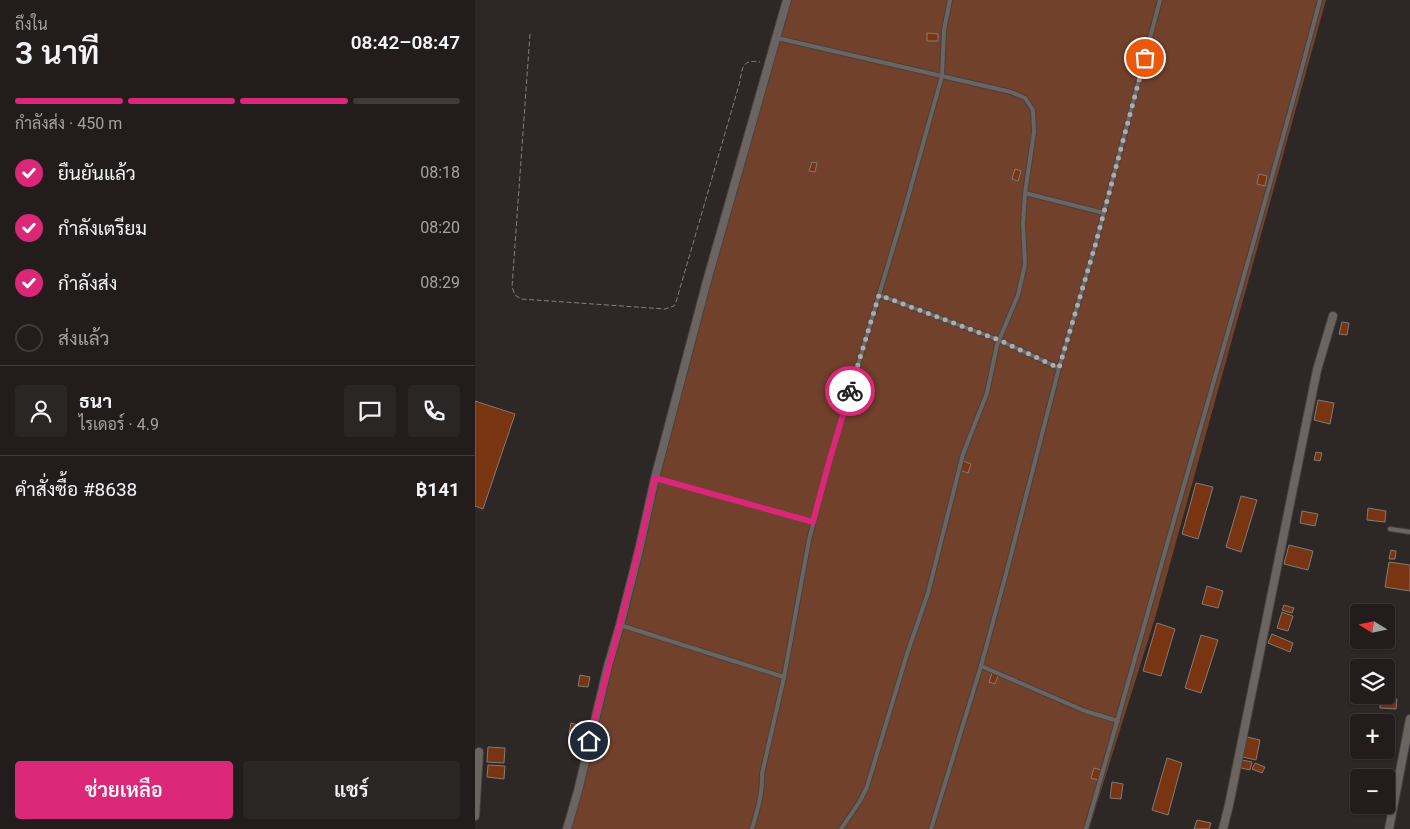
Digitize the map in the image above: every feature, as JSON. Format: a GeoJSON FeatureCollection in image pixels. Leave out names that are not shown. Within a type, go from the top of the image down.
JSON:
{"type":"FeatureCollection","features":[{"type":"Feature","properties":{"kind":"street"},"geometry":{"type":"LineString","coordinates":[[567,829],[639,550],[655,478],[707,281],[787,0]]}},
{"type":"Feature","properties":{"kind":"street"},"geometry":{"type":"LineString","coordinates":[[1223,829],[1317,370],[1333,316]]}},
{"type":"Feature","properties":{"kind":"street"},"geometry":{"type":"LineString","coordinates":[[1389,829],[1410,719]]}},
{"type":"Feature","properties":{"kind":"street"},"geometry":{"type":"LineString","coordinates":[[475,816],[479,752]]}},
{"type":"Feature","properties":{"kind":"lane"},"geometry":{"type":"LineString","coordinates":[[751,829],[760,802],[762,774],[784,677],[813,522],[943,76],[944,30],[950,0]]}},
{"type":"Feature","properties":{"kind":"lane"},"geometry":{"type":"LineString","coordinates":[[931,829],[981,666],[1014,547],[1059,368],[1104,213],[1160,0]]}},
{"type":"Feature","properties":{"kind":"lane"},"geometry":{"type":"LineString","coordinates":[[1086,829],[1320,0]]}},
{"type":"Feature","properties":{"kind":"lane"},"geometry":{"type":"LineString","coordinates":[[777,38],[1011,92],[1025,98],[1033,110],[1034,132],[1025,193],[1023,224],[1025,264],[1018,295],[999,340],[987,393],[963,454],[928,593],[907,654],[867,787],[841,829]]}},
{"type":"Feature","properties":{"kind":"lane"},"geometry":{"type":"LineString","coordinates":[[1025,193],[1104,213]]}},
{"type":"Feature","properties":{"kind":"lane"},"geometry":{"type":"LineString","coordinates":[[879,295],[999,340],[1059,368]]}},
{"type":"Feature","properties":{"kind":"lane"},"geometry":{"type":"LineString","coordinates":[[655,478],[813,522]]}},
{"type":"Feature","properties":{"kind":"lane"},"geometry":{"type":"LineString","coordinates":[[1390,529],[1410,532]]}},
{"type":"Feature","properties":{"kind":"lane"},"geometry":{"type":"LineString","coordinates":[[620,624],[784,677]]}},
{"type":"Feature","properties":{"kind":"lane"},"geometry":{"type":"LineString","coordinates":[[981,666],[1085,711],[1118,721]]}},
{"type":"Feature","properties":{"kind":"path"},"geometry":{"type":"LineString","coordinates":[[530,34],[511,287],[515,295],[521,298],[665,309],[674,306],[744,65],[751,61],[768,63]]}},
{"type":"Feature","properties":{"kind":"shaded area"},"geometry":{"type":"Polygon","coordinates":[[[787,0],[1326,0],[1155,618],[1089,829],[570,829],[599,710],[622,631],[658,478],[787,0]]]}},
{"type":"Feature","properties":{"kind":"building"},"geometry":{"type":"Polygon","coordinates":[[[927,33],[938,34],[938,41],[927,41],[927,33]]]}},
{"type":"Feature","properties":{"kind":"building"},"geometry":{"type":"Polygon","coordinates":[[[812,162],[817,163],[815,172],[809,171],[812,162]]]}},
{"type":"Feature","properties":{"kind":"building"},"geometry":{"type":"Polygon","coordinates":[[[1015,169],[1021,171],[1018,181],[1012,179],[1015,169]]]}},
{"type":"Feature","properties":{"kind":"building"},"geometry":{"type":"Polygon","coordinates":[[[1259,174],[1267,176],[1265,186],[1257,184],[1259,174]]]}},
{"type":"Feature","properties":{"kind":"building"},"geometry":{"type":"Polygon","coordinates":[[[1342,322],[1349,323],[1347,335],[1339,334],[1342,322]]]}},
{"type":"Feature","properties":{"kind":"building"},"geometry":{"type":"Polygon","coordinates":[[[1318,400],[1334,403],[1330,424],[1314,420],[1318,400]]]}},
{"type":"Feature","properties":{"kind":"building"},"geometry":{"type":"Polygon","coordinates":[[[475,401],[515,414],[483,509],[475,506],[475,401]]]}},
{"type":"Feature","properties":{"kind":"building"},"geometry":{"type":"Polygon","coordinates":[[[1316,452],[1322,453],[1320,461],[1314,460],[1316,452]]]}},
{"type":"Feature","properties":{"kind":"building"},"geometry":{"type":"Polygon","coordinates":[[[963,461],[971,464],[968,473],[960,470],[963,461]]]}},
{"type":"Feature","properties":{"kind":"building"},"geometry":{"type":"Polygon","coordinates":[[[1196,483],[1213,487],[1198,539],[1182,534],[1196,483]]]}},
{"type":"Feature","properties":{"kind":"building"},"geometry":{"type":"Polygon","coordinates":[[[1241,496],[1257,500],[1241,552],[1226,547],[1241,496]]]}},
{"type":"Feature","properties":{"kind":"building"},"geometry":{"type":"Polygon","coordinates":[[[1368,508],[1386,511],[1385,522],[1367,520],[1368,508]]]}},
{"type":"Feature","properties":{"kind":"building"},"geometry":{"type":"Polygon","coordinates":[[[1302,511],[1318,514],[1315,526],[1300,523],[1302,511]]]}},
{"type":"Feature","properties":{"kind":"building"},"geometry":{"type":"Polygon","coordinates":[[[1289,545],[1313,551],[1308,570],[1284,564],[1289,545]]]}},
{"type":"Feature","properties":{"kind":"building"},"geometry":{"type":"Polygon","coordinates":[[[1391,550],[1396,551],[1395,559],[1389,559],[1391,550]]]}},
{"type":"Feature","properties":{"kind":"building"},"geometry":{"type":"Polygon","coordinates":[[[1389,562],[1410,565],[1410,591],[1385,587],[1389,562]]]}},
{"type":"Feature","properties":{"kind":"building"},"geometry":{"type":"Polygon","coordinates":[[[1207,586],[1223,591],[1218,608],[1202,604],[1207,586]]]}},
{"type":"Feature","properties":{"kind":"building"},"geometry":{"type":"Polygon","coordinates":[[[1284,605],[1294,608],[1292,613],[1282,610],[1284,605]]]}},
{"type":"Feature","properties":{"kind":"building"},"geometry":{"type":"Polygon","coordinates":[[[1282,612],[1293,616],[1288,631],[1277,628],[1282,612]]]}},
{"type":"Feature","properties":{"kind":"building"},"geometry":{"type":"Polygon","coordinates":[[[1157,623],[1175,629],[1161,676],[1143,671],[1157,623]]]}},
{"type":"Feature","properties":{"kind":"building"},"geometry":{"type":"Polygon","coordinates":[[[1272,634],[1293,643],[1290,652],[1268,643],[1272,634]]]}},
{"type":"Feature","properties":{"kind":"building"},"geometry":{"type":"Polygon","coordinates":[[[1201,635],[1218,640],[1201,693],[1185,688],[1201,635]]]}},
{"type":"Feature","properties":{"kind":"building"},"geometry":{"type":"Polygon","coordinates":[[[992,673],[998,676],[995,684],[989,682],[992,673]]]}},
{"type":"Feature","properties":{"kind":"building"},"geometry":{"type":"Polygon","coordinates":[[[580,675],[590,677],[588,687],[578,686],[580,675]]]}},
{"type":"Feature","properties":{"kind":"building"},"geometry":{"type":"Polygon","coordinates":[[[1395,699],[1397,699],[1396,709],[1380,708],[1380,704],[1395,704],[1395,699]]]}},
{"type":"Feature","properties":{"kind":"building"},"geometry":{"type":"Polygon","coordinates":[[[571,723],[582,726],[580,735],[569,733],[571,723]]]}},
{"type":"Feature","properties":{"kind":"building"},"geometry":{"type":"Polygon","coordinates":[[[1247,737],[1260,740],[1256,760],[1243,757],[1247,737]]]}},
{"type":"Feature","properties":{"kind":"building"},"geometry":{"type":"Polygon","coordinates":[[[488,747],[505,748],[504,763],[487,762],[488,747]]]}},
{"type":"Feature","properties":{"kind":"building"},"geometry":{"type":"Polygon","coordinates":[[[1167,758],[1182,763],[1168,815],[1152,810],[1167,758]]]}},
{"type":"Feature","properties":{"kind":"building"},"geometry":{"type":"Polygon","coordinates":[[[1242,760],[1252,762],[1250,770],[1241,768],[1242,760]]]}},
{"type":"Feature","properties":{"kind":"building"},"geometry":{"type":"Polygon","coordinates":[[[1255,763],[1265,767],[1262,773],[1252,769],[1255,763]]]}},
{"type":"Feature","properties":{"kind":"building"},"geometry":{"type":"Polygon","coordinates":[[[488,765],[505,766],[504,779],[487,777],[488,765]]]}},
{"type":"Feature","properties":{"kind":"building"},"geometry":{"type":"Polygon","coordinates":[[[1094,768],[1101,770],[1098,780],[1091,778],[1094,768]]]}},
{"type":"Feature","properties":{"kind":"building"},"geometry":{"type":"Polygon","coordinates":[[[1112,782],[1123,784],[1121,799],[1110,798],[1112,782]]]}},
{"type":"Feature","properties":{"kind":"building"},"geometry":{"type":"Polygon","coordinates":[[[1197,820],[1211,823],[1209,829],[1194,829],[1197,820]]]}},
{"type":"Feature","properties":{"kind":"way so far"},"geometry":{"type":"LineString","coordinates":[[850,391],[879,295],[999,340],[1059,368],[1095,246],[1145,58]]}},
{"type":"Feature","properties":{"kind":"route"},"geometry":{"type":"LineString","coordinates":[[589,741],[639,550],[655,478],[813,522],[850,391]]}}]}
